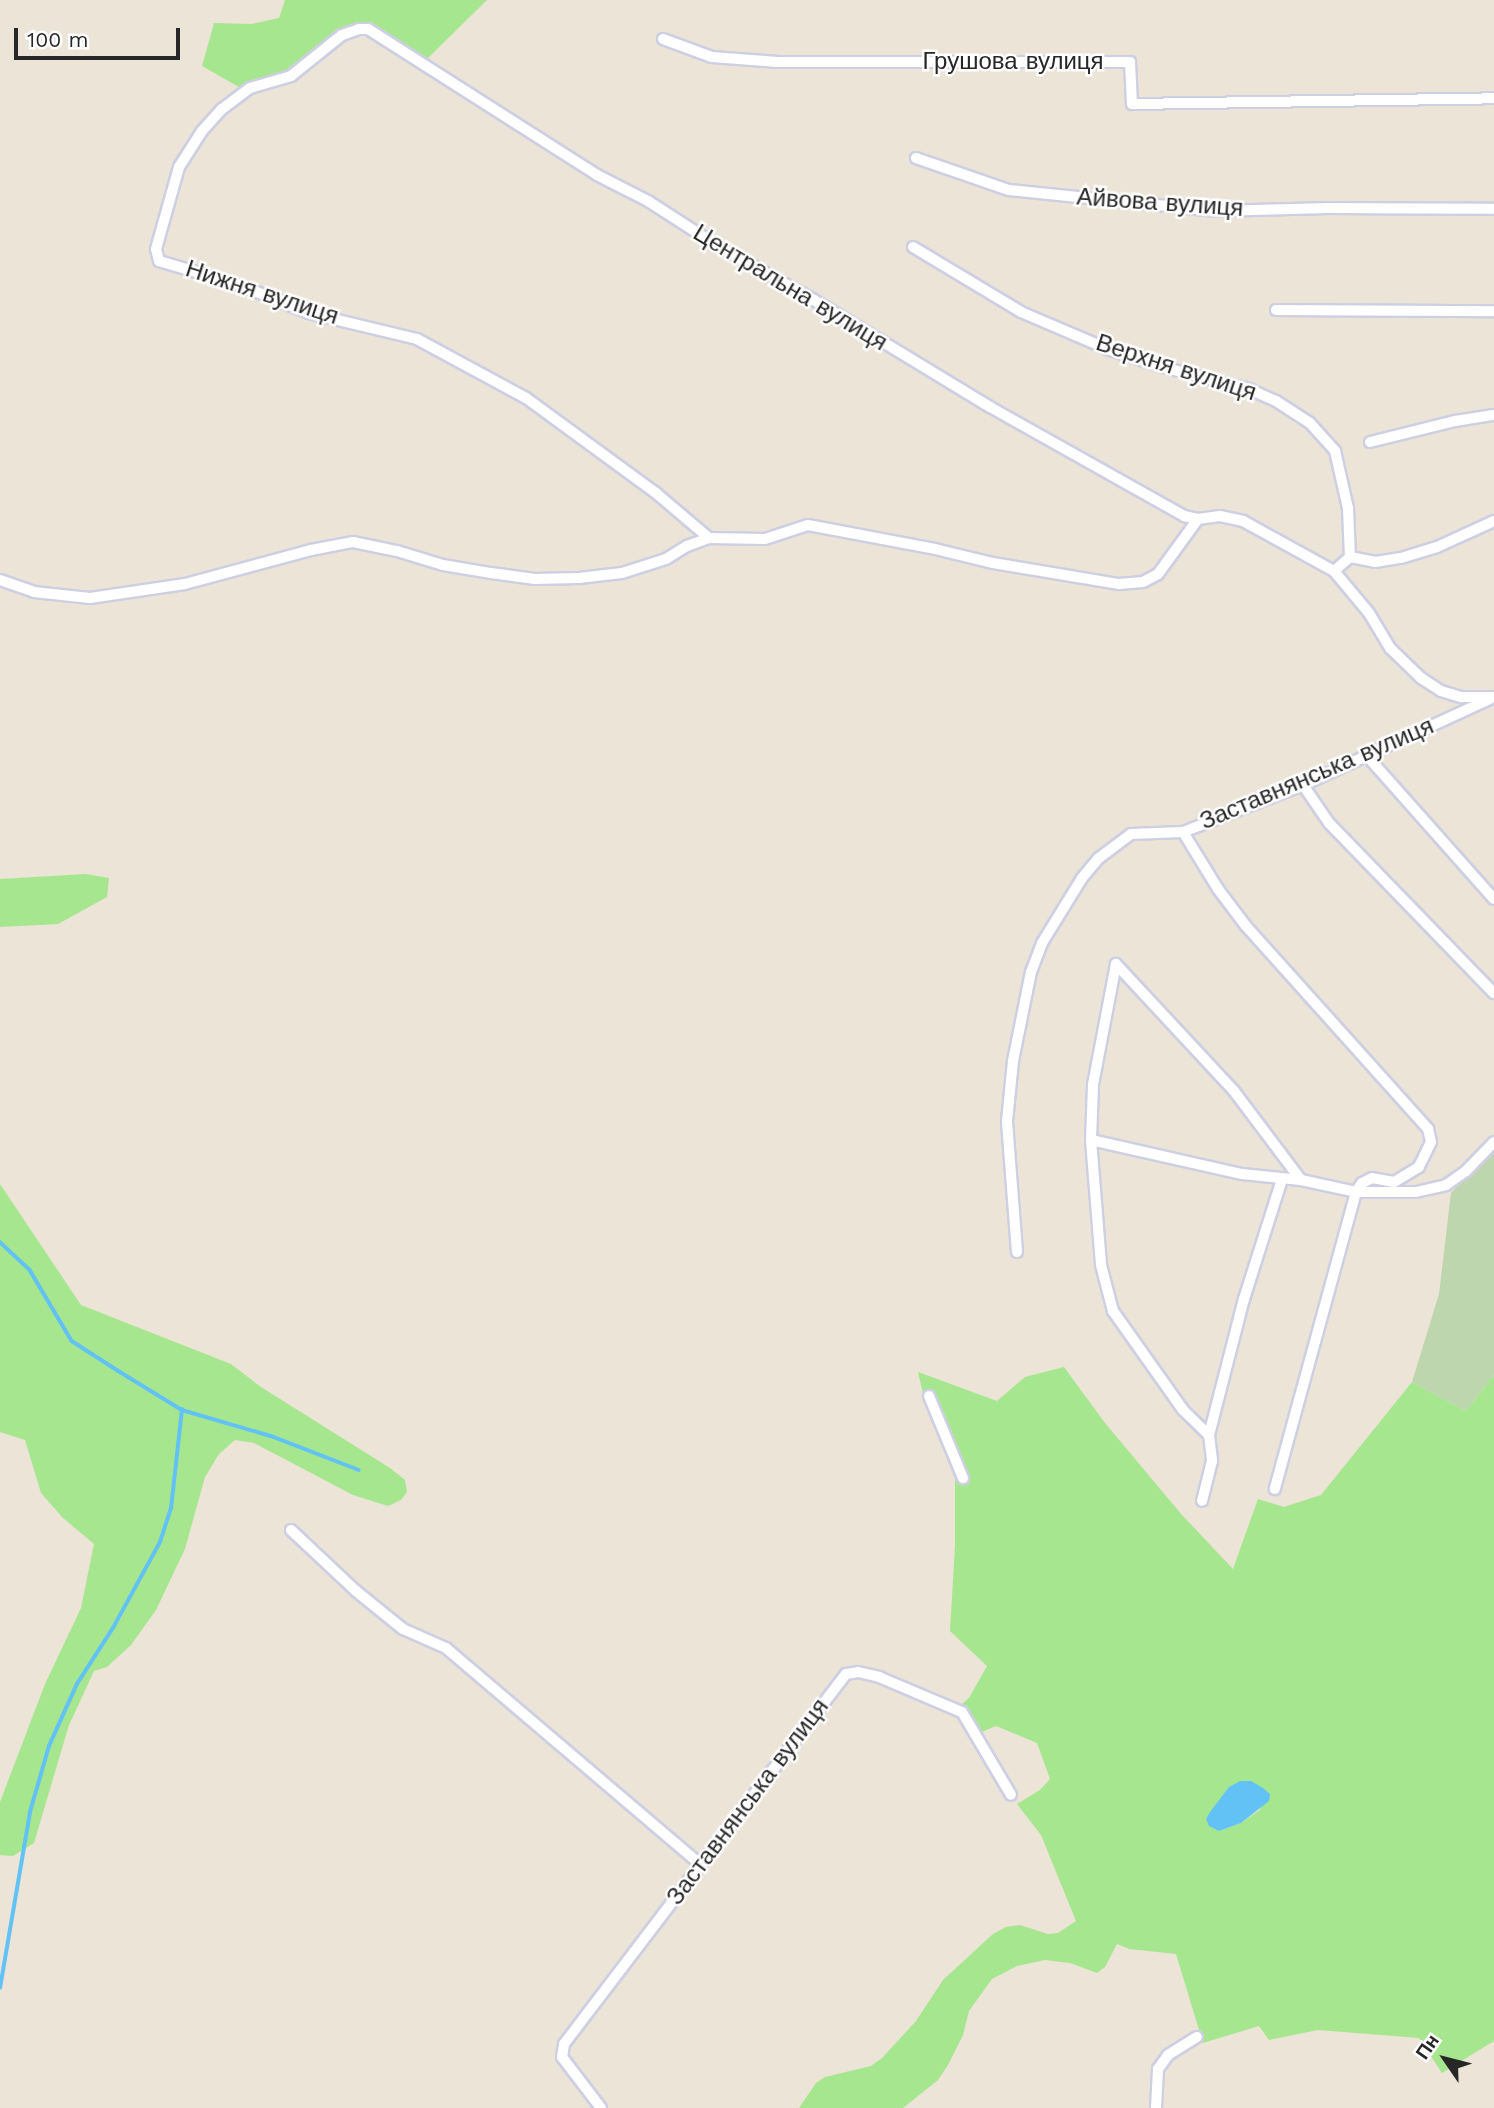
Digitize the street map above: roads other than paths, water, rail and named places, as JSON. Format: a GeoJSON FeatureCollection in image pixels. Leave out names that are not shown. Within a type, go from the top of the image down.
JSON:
{"type":"FeatureCollection","features":[{"type":"Feature","properties":{"kind":"street","name":"Нижня вулиця"},"geometry":{"type":"LineString","coordinates":[[390,44],[368,29],[342,35],[291,76],[250,88],[222,109],[202,131],[179,167],[156,249],[159,261],[237,284],[309,313],[417,339],[526,398],[656,493],[709,538]]}},
{"type":"Feature","properties":{"kind":"street","name":"Грушова вулиця"},"geometry":{"type":"LineString","coordinates":[[663,39],[712,57],[778,62],[1130,62],[1132,104],[1494,98]]}},
{"type":"Feature","properties":{"kind":"street","name":"Центральна вулиця"},"geometry":{"type":"LineString","coordinates":[[390,44],[597,175],[648,201],[989,407],[1184,516],[1198,519]]}},
{"type":"Feature","properties":{"kind":"street","name":"Айвова вулиця"},"geometry":{"type":"LineString","coordinates":[[916,158],[1009,190],[1216,211],[1329,208],[1494,209]]}},
{"type":"Feature","properties":{"kind":"street","name":"Верхня вулиця"},"geometry":{"type":"LineString","coordinates":[[913,247],[1021,313],[1110,350],[1166,369],[1249,389],[1276,401],[1310,423],[1335,451],[1348,508],[1350,557]]}},
{"type":"Feature","properties":{"kind":"street"},"geometry":{"type":"LineString","coordinates":[[1276,310],[1494,312]]}},
{"type":"Feature","properties":{"kind":"street"},"geometry":{"type":"LineString","coordinates":[[1370,442],[1455,421],[1494,415]]}},
{"type":"Feature","properties":{"kind":"street"},"geometry":{"type":"LineString","coordinates":[[0,580],[34,592],[90,598],[185,584],[311,550],[353,542],[397,551],[443,565],[491,573],[535,579],[579,578],[622,573],[666,559],[687,546],[709,538],[765,539],[808,525],[936,549],[993,564],[1119,584],[1143,582],[1158,573],[1198,519],[1220,516],[1243,521],[1334,571],[1369,613],[1390,648],[1421,678],[1441,691],[1461,697],[1494,697]]}},
{"type":"Feature","properties":{"kind":"street"},"geometry":{"type":"LineString","coordinates":[[1334,571],[1350,557],[1375,562],[1401,558],[1437,547],[1494,521]]}},
{"type":"Feature","properties":{"kind":"street","name":"Заставнянська вулиця"},"geometry":{"type":"LineString","coordinates":[[1017,1252],[1007,1121],[1013,1061],[1031,972],[1042,943],[1082,878],[1131,834],[1183,832],[1303,785],[1494,697]]}},
{"type":"Feature","properties":{"kind":"street"},"geometry":{"type":"LineString","coordinates":[[1367,756],[1494,899]]}},
{"type":"Feature","properties":{"kind":"street"},"geometry":{"type":"LineString","coordinates":[[1303,785],[1329,823],[1494,993]]}},
{"type":"Feature","properties":{"kind":"street"},"geometry":{"type":"LineString","coordinates":[[1183,832],[1218,889],[1246,926],[1428,1129],[1432,1142],[1419,1167],[1394,1182],[1372,1178],[1362,1183],[1356,1192],[1275,1489]]}},
{"type":"Feature","properties":{"kind":"street"},"geometry":{"type":"LineString","coordinates":[[1209,1435],[1183,1410],[1113,1311],[1101,1265],[1091,1140],[1093,1085],[1116,964],[1234,1091],[1301,1180]]}},
{"type":"Feature","properties":{"kind":"street"},"geometry":{"type":"LineString","coordinates":[[1091,1140],[1242,1174],[1301,1180],[1382,1195],[1416,1192],[1446,1185],[1466,1171],[1494,1142]]}},
{"type":"Feature","properties":{"kind":"street"},"geometry":{"type":"LineString","coordinates":[[1202,1501],[1212,1461],[1209,1435],[1244,1299],[1282,1178]]}},
{"type":"Feature","properties":{"kind":"street"},"geometry":{"type":"LineString","coordinates":[[929,1395],[963,1478]]}},
{"type":"Feature","properties":{"kind":"street"},"geometry":{"type":"LineString","coordinates":[[291,1530],[356,1591],[403,1629],[446,1648],[699,1864]]}},
{"type":"Feature","properties":{"kind":"street","name":"Заставнянська вулиця"},"geometry":{"type":"LineString","coordinates":[[600,2108],[567,2065],[561,2049],[846,1674],[858,1672],[879,1677],[962,1712],[1011,1795]]}},
{"type":"Feature","properties":{"kind":"street"},"geometry":{"type":"LineString","coordinates":[[1156,2108],[1158,2070],[1168,2055],[1197,2037]]}},
{"type":"Feature","properties":{"kind":"water"},"geometry":{"type":"Polygon","coordinates":[[[1240,1781],[1251,1781],[1263,1788],[1270,1794],[1269,1801],[1241,1823],[1219,1831],[1209,1826],[1206,1819],[1210,1812],[1229,1787],[1240,1781]]]}},
{"type":"Feature","properties":{"kind":"waterway"},"geometry":{"type":"LineString","coordinates":[[0,1242],[30,1270],[72,1341],[117,1370],[182,1410],[271,1436],[359,1470]]}},
{"type":"Feature","properties":{"kind":"waterway"},"geometry":{"type":"LineString","coordinates":[[0,1988],[30,1812],[49,1746],[77,1684],[113,1628],[160,1542],[171,1509],[182,1410]]}}]}
